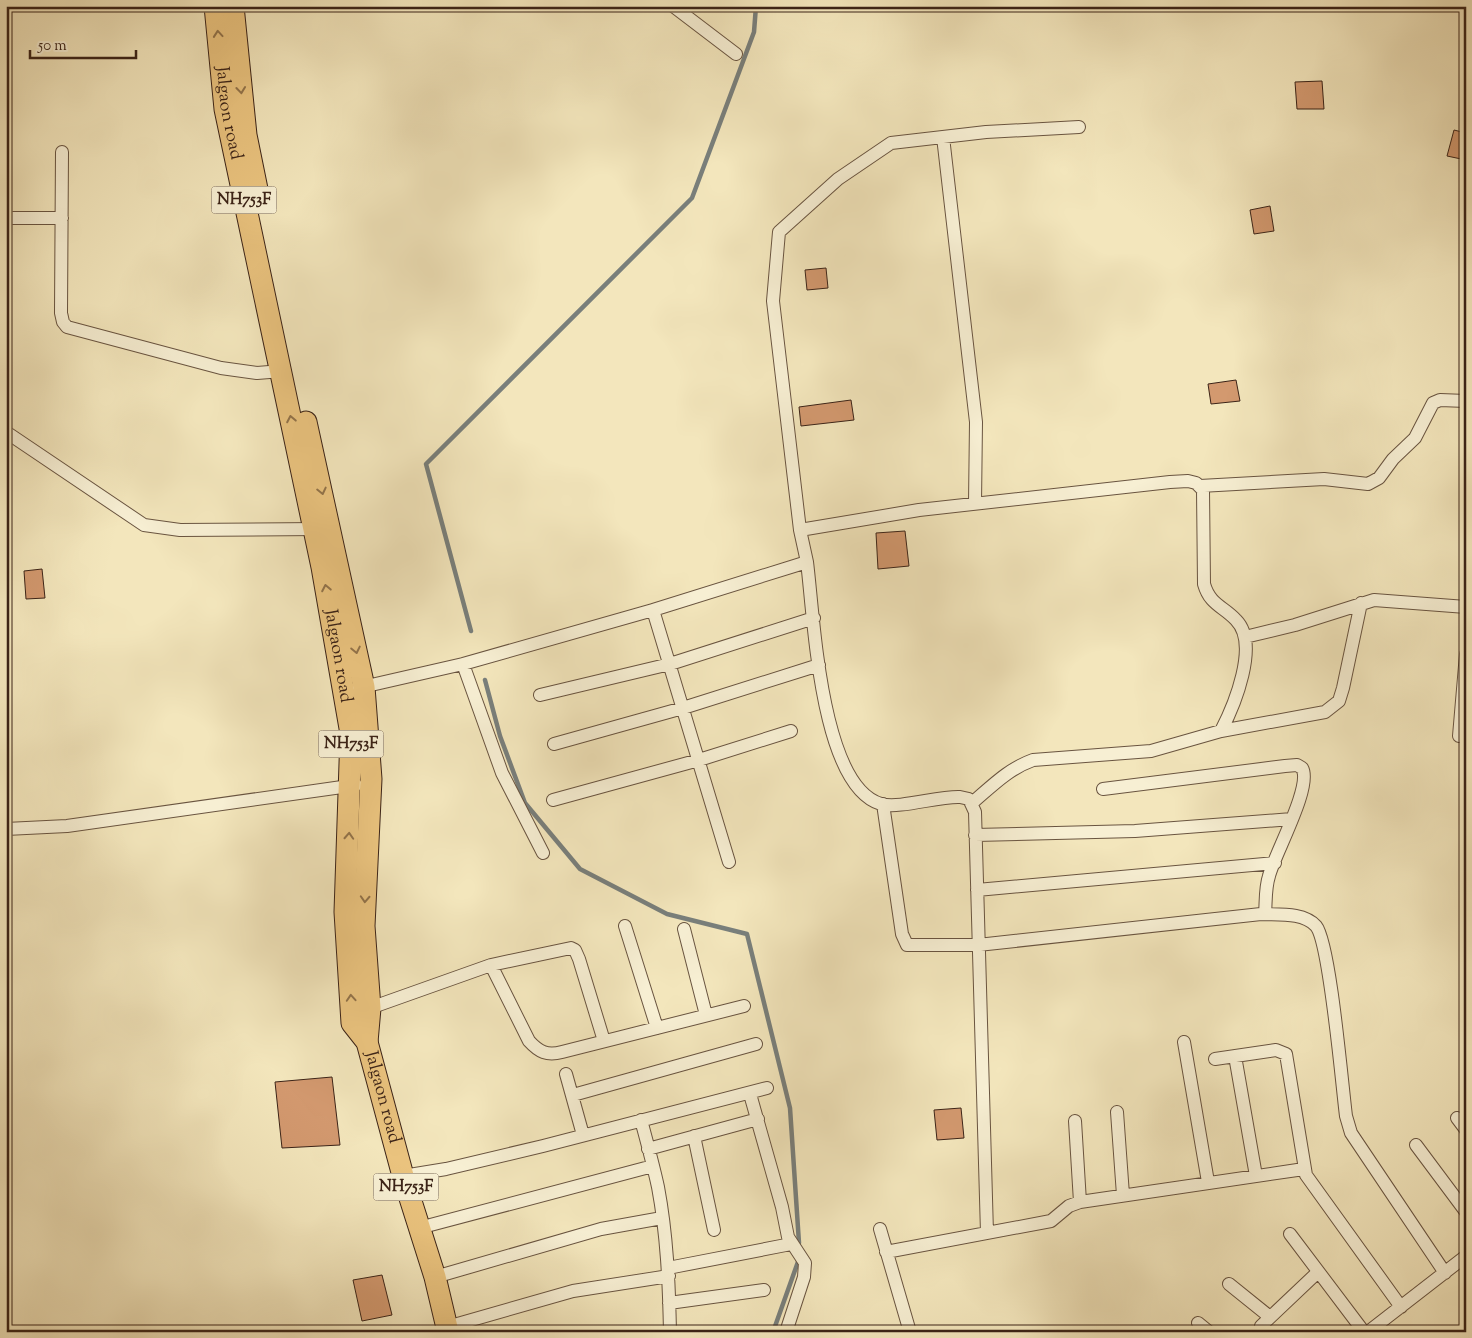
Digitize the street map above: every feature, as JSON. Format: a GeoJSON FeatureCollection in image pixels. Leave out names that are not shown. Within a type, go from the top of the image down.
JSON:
{"type":"FeatureCollection","features":[{"type":"Feature","properties":{"kind":"highway","name":"Jalgaon road"},"geometry":{"type":"LineString","coordinates":[[215,6],[225,110],[246,173],[355,689],[352,734],[361,785],[345,912],[352,1023],[367,1042],[402,1176],[435,1277],[447,1329]]}},
{"type":"Feature","properties":{"kind":"highway","name":"NH753F"},"geometry":{"type":"LineString","coordinates":[[233,6],[246,135],[246,173]]}},
{"type":"Feature","properties":{"kind":"highway","name":"NH753F"},"geometry":{"type":"LineString","coordinates":[[361,785],[364,926],[370,1008],[367,1042]]}},
{"type":"Feature","properties":{"kind":"street"},"geometry":{"type":"LineString","coordinates":[[673,6],[736,54]]}},
{"type":"Feature","properties":{"kind":"street"},"geometry":{"type":"LineString","coordinates":[[987,1233],[977,890],[972,803],[969,799],[954,796],[883,804],[862,792],[852,781],[842,763],[832,733],[820,665],[808,562],[800,530],[773,300],[779,232],[838,179],[891,143],[986,132],[1079,127]]}},
{"type":"Feature","properties":{"kind":"street"},"geometry":{"type":"LineString","coordinates":[[943,137],[976,422],[975,503]]}},
{"type":"Feature","properties":{"kind":"street"},"geometry":{"type":"LineString","coordinates":[[62,152],[61,313],[63,322],[67,327],[221,368],[257,373],[289,383]]}},
{"type":"Feature","properties":{"kind":"street"},"geometry":{"type":"LineString","coordinates":[[6,218],[62,218]]}},
{"type":"Feature","properties":{"kind":"street"},"geometry":{"type":"LineString","coordinates":[[800,530],[975,503],[1170,482],[1188,481],[1200,486],[1324,479],[1368,484],[1380,478],[1394,459],[1415,438],[1433,403],[1440,400],[1466,401]]}},
{"type":"Feature","properties":{"kind":"street"},"geometry":{"type":"LineString","coordinates":[[6,432],[144,526],[180,530],[321,529]]}},
{"type":"Feature","properties":{"kind":"street"},"geometry":{"type":"LineString","coordinates":[[1200,486],[1203,490],[1204,584],[1206,593],[1210,600],[1236,620],[1245,637],[1246,648],[1233,707],[1222,731]]}},
{"type":"Feature","properties":{"kind":"street"},"geometry":{"type":"LineString","coordinates":[[355,689],[463,664],[653,610],[808,562]]}},
{"type":"Feature","properties":{"kind":"street"},"geometry":{"type":"LineString","coordinates":[[1245,637],[1295,625],[1361,602],[1398,600],[1466,607]]}},
{"type":"Feature","properties":{"kind":"street"},"geometry":{"type":"LineString","coordinates":[[972,803],[1004,774],[1017,766],[1033,760],[1151,751],[1222,731],[1325,712],[1334,708],[1344,688],[1361,602]]}},
{"type":"Feature","properties":{"kind":"street"},"geometry":{"type":"LineString","coordinates":[[653,610],[729,862]]}},
{"type":"Feature","properties":{"kind":"street"},"geometry":{"type":"LineString","coordinates":[[540,695],[670,664],[814,618]]}},
{"type":"Feature","properties":{"kind":"street"},"geometry":{"type":"LineString","coordinates":[[1459,736],[1466,654]]}},
{"type":"Feature","properties":{"kind":"street"},"geometry":{"type":"LineString","coordinates":[[463,664],[502,773],[543,853]]}},
{"type":"Feature","properties":{"kind":"street"},"geometry":{"type":"LineString","coordinates":[[554,744],[683,708],[820,665]]}},
{"type":"Feature","properties":{"kind":"street"},"geometry":{"type":"LineString","coordinates":[[553,800],[699,760],[791,730]]}},
{"type":"Feature","properties":{"kind":"street"},"geometry":{"type":"LineString","coordinates":[[1103,789],[1297,765],[1304,771],[1305,780],[1292,819],[1268,877],[1265,914]]}},
{"type":"Feature","properties":{"kind":"street"},"geometry":{"type":"LineString","coordinates":[[6,829],[67,826],[361,785]]}},
{"type":"Feature","properties":{"kind":"street"},"geometry":{"type":"LineString","coordinates":[[883,804],[904,941],[907,945],[978,945],[1265,914],[1297,917],[1316,926],[1327,960],[1346,1116],[1351,1133],[1445,1274]]}},
{"type":"Feature","properties":{"kind":"street"},"geometry":{"type":"LineString","coordinates":[[975,835],[1136,831],[1292,819]]}},
{"type":"Feature","properties":{"kind":"street"},"geometry":{"type":"LineString","coordinates":[[977,890],[1275,862]]}},
{"type":"Feature","properties":{"kind":"street"},"geometry":{"type":"LineString","coordinates":[[625,926],[656,1028]]}},
{"type":"Feature","properties":{"kind":"street"},"geometry":{"type":"LineString","coordinates":[[684,929],[706,1015]]}},
{"type":"Feature","properties":{"kind":"street"},"geometry":{"type":"LineString","coordinates":[[370,1008],[491,965],[566,947],[575,950],[604,1042]]}},
{"type":"Feature","properties":{"kind":"street"},"geometry":{"type":"LineString","coordinates":[[491,965],[529,1041],[538,1050],[546,1054],[555,1054],[744,1006]]}},
{"type":"Feature","properties":{"kind":"street"},"geometry":{"type":"LineString","coordinates":[[1184,1042],[1208,1182]]}},
{"type":"Feature","properties":{"kind":"street"},"geometry":{"type":"LineString","coordinates":[[573,1095],[756,1044]]}},
{"type":"Feature","properties":{"kind":"street"},"geometry":{"type":"LineString","coordinates":[[1215,1059],[1276,1050],[1286,1054],[1304,1169],[1310,1183],[1401,1306]]}},
{"type":"Feature","properties":{"kind":"street"},"geometry":{"type":"LineString","coordinates":[[1235,1056],[1256,1176]]}},
{"type":"Feature","properties":{"kind":"street"},"geometry":{"type":"LineString","coordinates":[[566,1074],[583,1135]]}},
{"type":"Feature","properties":{"kind":"street"},"geometry":{"type":"LineString","coordinates":[[402,1176],[446,1169],[750,1094],[767,1088]]}},
{"type":"Feature","properties":{"kind":"street"},"geometry":{"type":"LineString","coordinates":[[750,1094],[791,1244],[804,1258],[805,1267],[795,1310],[786,1332]]}},
{"type":"Feature","properties":{"kind":"street"},"geometry":{"type":"LineString","coordinates":[[1117,1112],[1123,1195]]}},
{"type":"Feature","properties":{"kind":"street"},"geometry":{"type":"LineString","coordinates":[[648,1149],[758,1118]]}},
{"type":"Feature","properties":{"kind":"street"},"geometry":{"type":"LineString","coordinates":[[1457,1118],[1466,1130]]}},
{"type":"Feature","properties":{"kind":"street"},"geometry":{"type":"LineString","coordinates":[[641,1120],[653,1166],[662,1218],[669,1272],[670,1332]]}},
{"type":"Feature","properties":{"kind":"street"},"geometry":{"type":"LineString","coordinates":[[1075,1121],[1080,1202]]}},
{"type":"Feature","properties":{"kind":"street"},"geometry":{"type":"LineString","coordinates":[[694,1136],[714,1230]]}},
{"type":"Feature","properties":{"kind":"street"},"geometry":{"type":"LineString","coordinates":[[1416,1145],[1466,1212]]}},
{"type":"Feature","properties":{"kind":"street"},"geometry":{"type":"LineString","coordinates":[[419,1228],[653,1166]]}},
{"type":"Feature","properties":{"kind":"street"},"geometry":{"type":"LineString","coordinates":[[886,1252],[1051,1221],[1069,1206],[1080,1202],[1304,1169]]}},
{"type":"Feature","properties":{"kind":"street"},"geometry":{"type":"LineString","coordinates":[[435,1277],[601,1230],[662,1218]]}},
{"type":"Feature","properties":{"kind":"street"},"geometry":{"type":"LineString","coordinates":[[880,1229],[905,1331]]}},
{"type":"Feature","properties":{"kind":"street"},"geometry":{"type":"LineString","coordinates":[[1290,1234],[1364,1332]]}},
{"type":"Feature","properties":{"kind":"street"},"geometry":{"type":"LineString","coordinates":[[447,1329],[573,1291],[669,1272],[791,1244]]}},
{"type":"Feature","properties":{"kind":"street"},"geometry":{"type":"LineString","coordinates":[[1368,1332],[1466,1256]]}},
{"type":"Feature","properties":{"kind":"street"},"geometry":{"type":"LineString","coordinates":[[1260,1332],[1261,1326],[1318,1272]]}},
{"type":"Feature","properties":{"kind":"street"},"geometry":{"type":"LineString","coordinates":[[1229,1284],[1270,1317]]}},
{"type":"Feature","properties":{"kind":"street"},"geometry":{"type":"LineString","coordinates":[[670,1303],[764,1290]]}},
{"type":"Feature","properties":{"kind":"street"},"geometry":{"type":"LineString","coordinates":[[1198,1322],[1209,1332]]}},
{"type":"Feature","properties":{"kind":"building"},"geometry":{"type":"Polygon","coordinates":[[[1322,81],[1324,109],[1297,109],[1295,82],[1322,81]]]}},
{"type":"Feature","properties":{"kind":"building"},"geometry":{"type":"Polygon","coordinates":[[[1454,130],[1466,133],[1466,160],[1447,156],[1454,130]]]}},
{"type":"Feature","properties":{"kind":"building"},"geometry":{"type":"Polygon","coordinates":[[[1270,206],[1274,231],[1254,234],[1250,210],[1270,206]]]}},
{"type":"Feature","properties":{"kind":"building"},"geometry":{"type":"Polygon","coordinates":[[[826,268],[828,288],[807,290],[805,270],[826,268]]]}},
{"type":"Feature","properties":{"kind":"building"},"geometry":{"type":"Polygon","coordinates":[[[1236,380],[1240,401],[1211,404],[1208,384],[1236,380]]]}},
{"type":"Feature","properties":{"kind":"building"},"geometry":{"type":"Polygon","coordinates":[[[851,400],[854,420],[801,426],[799,407],[851,400]]]}},
{"type":"Feature","properties":{"kind":"building"},"geometry":{"type":"Polygon","coordinates":[[[905,531],[909,566],[878,569],[876,533],[905,531]]]}},
{"type":"Feature","properties":{"kind":"building"},"geometry":{"type":"Polygon","coordinates":[[[42,569],[45,598],[26,599],[24,571],[42,569]]]}},
{"type":"Feature","properties":{"kind":"building"},"geometry":{"type":"Polygon","coordinates":[[[332,1077],[340,1145],[282,1148],[275,1082],[332,1077]]]}},
{"type":"Feature","properties":{"kind":"building"},"geometry":{"type":"Polygon","coordinates":[[[961,1108],[964,1138],[937,1140],[934,1110],[961,1108]]]}},
{"type":"Feature","properties":{"kind":"building"},"geometry":{"type":"Polygon","coordinates":[[[382,1275],[392,1315],[362,1321],[353,1280],[382,1275]]]}},
{"type":"Feature","properties":{"kind":"waterway"},"geometry":{"type":"LineString","coordinates":[[471,631],[426,464],[692,198],[754,32],[756,6]]}},
{"type":"Feature","properties":{"kind":"waterway"},"geometry":{"type":"LineString","coordinates":[[485,680],[500,736],[525,803],[580,869],[667,914],[747,934],[790,1108],[799,1243]]}},
{"type":"Feature","properties":{"kind":"waterway"},"geometry":{"type":"LineString","coordinates":[[773,1332],[799,1259]]}}]}
